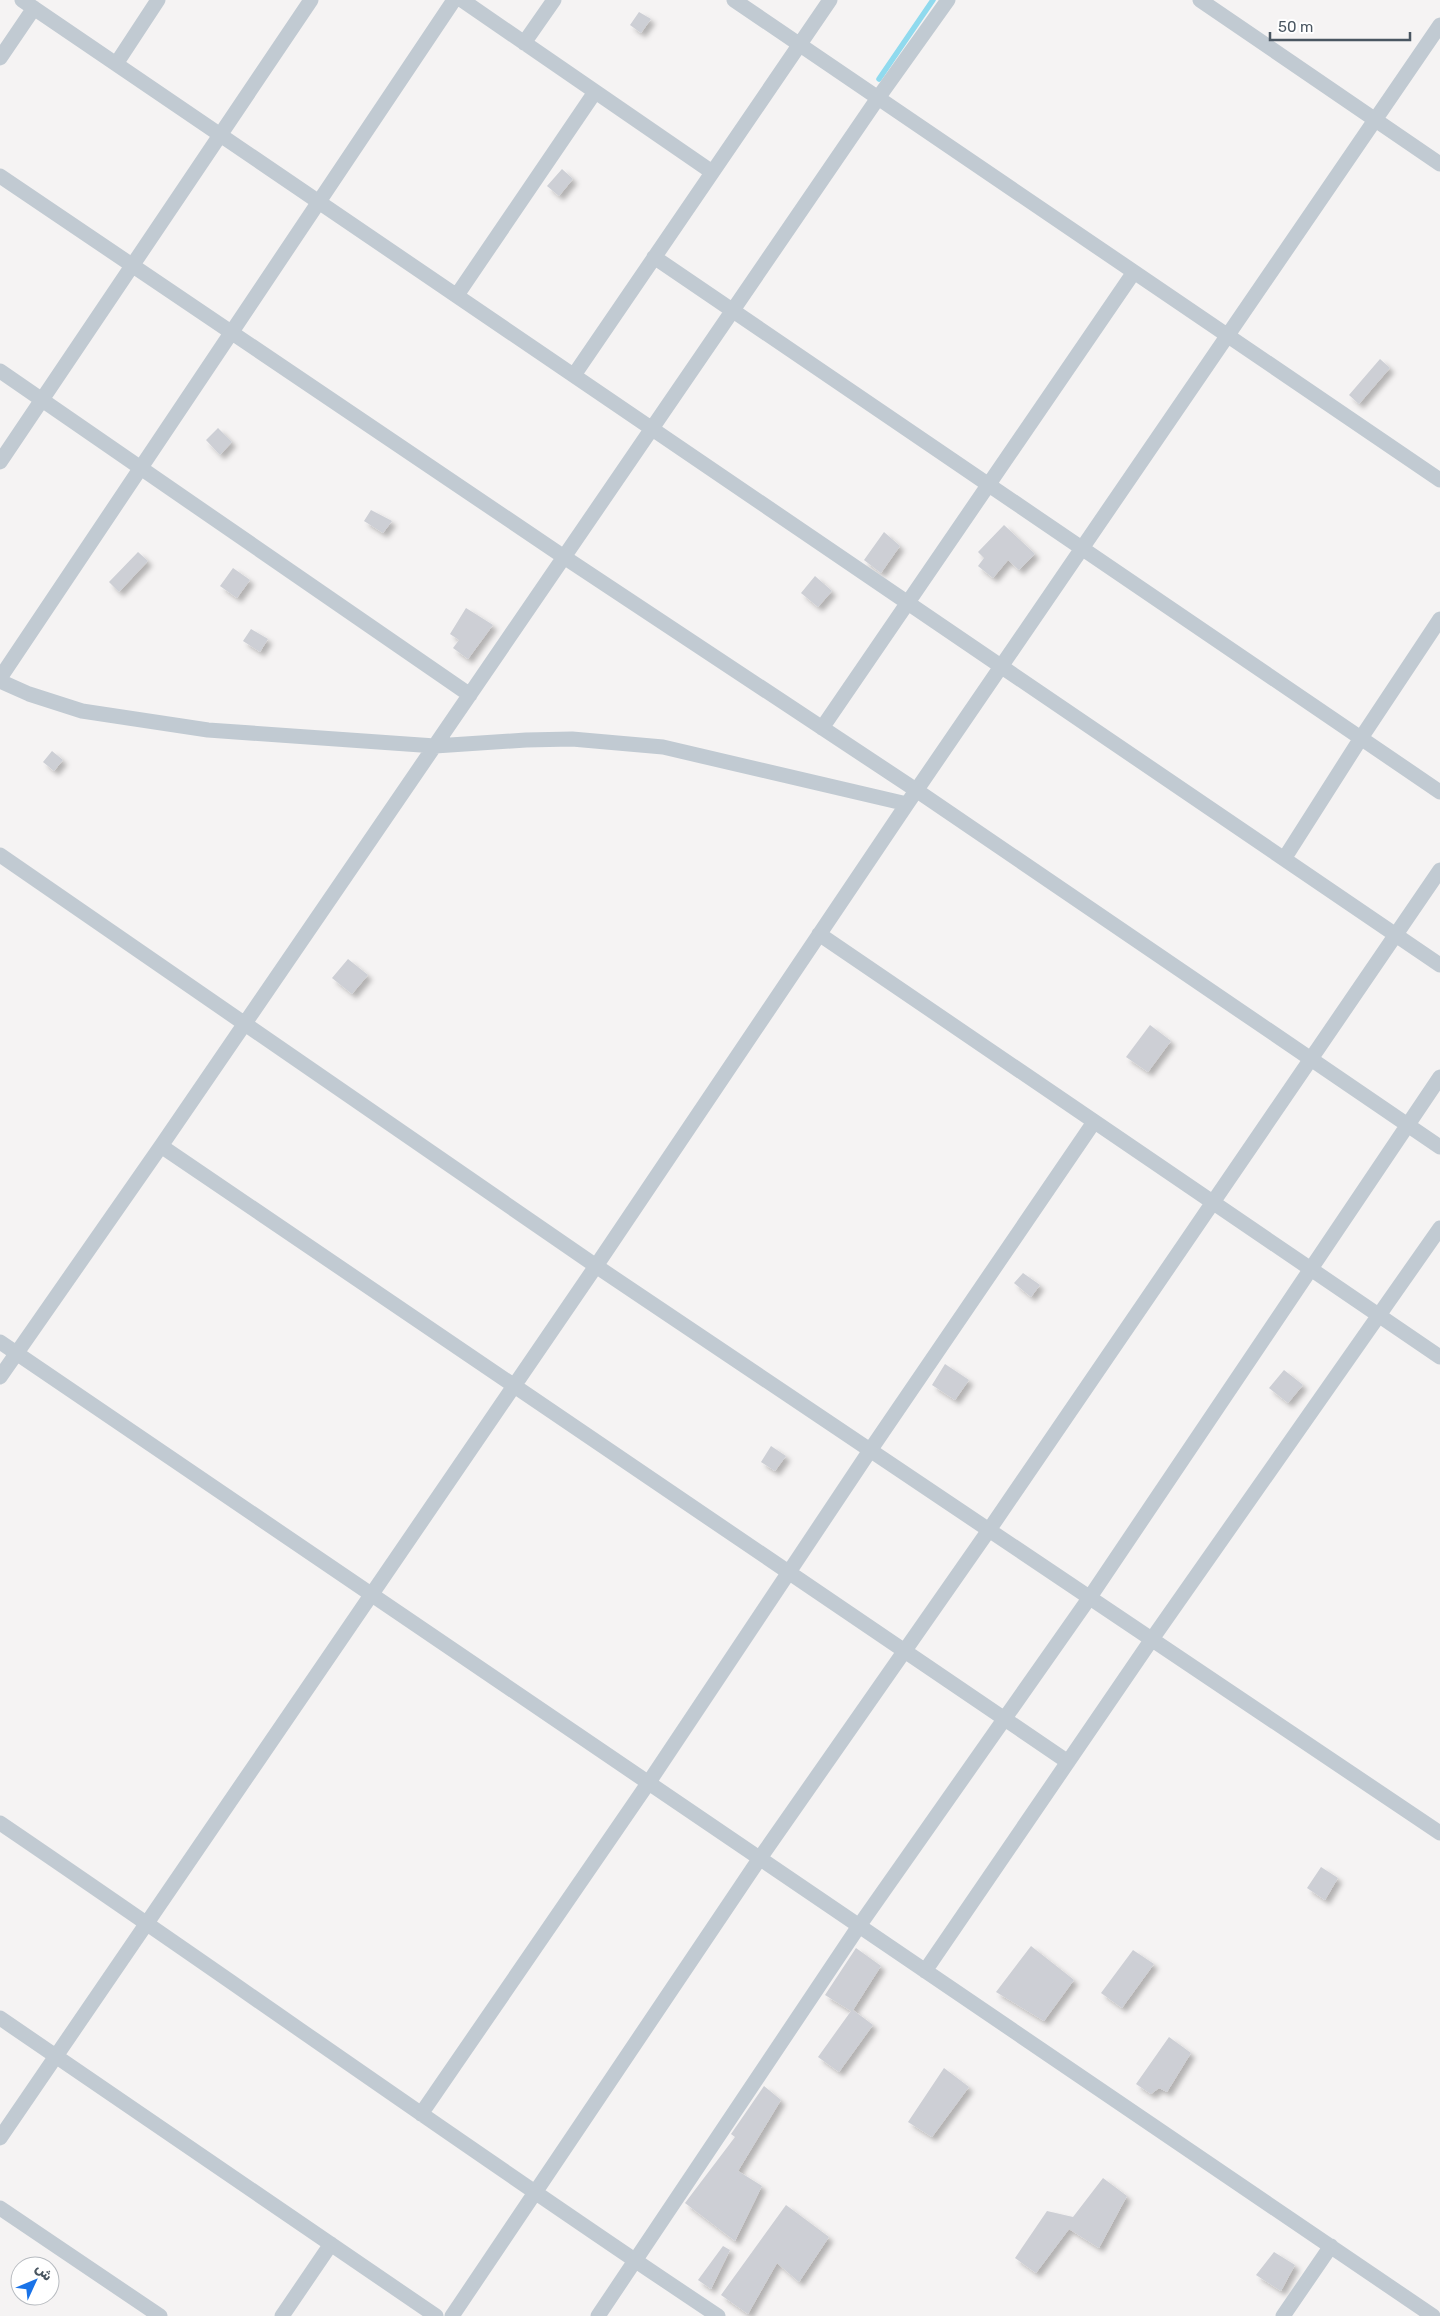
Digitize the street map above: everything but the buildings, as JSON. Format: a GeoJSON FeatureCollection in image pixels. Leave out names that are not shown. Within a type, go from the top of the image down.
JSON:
{"type":"FeatureCollection","features":[{"type":"Feature","properties":{"kind":"street"},"geometry":{"type":"LineString","coordinates":[[116,64],[158,0]]}},
{"type":"Feature","properties":{"kind":"street"},"geometry":{"type":"LineString","coordinates":[[0,462],[311,0]]}},
{"type":"Feature","properties":{"kind":"street"},"geometry":{"type":"LineString","coordinates":[[454,0],[321,202],[140,467],[0,680],[29,694],[82,711],[208,730],[435,746],[572,739],[663,747],[907,804]]}},
{"type":"Feature","properties":{"kind":"street"},"geometry":{"type":"LineString","coordinates":[[462,0],[712,172]]}},
{"type":"Feature","properties":{"kind":"street"},"geometry":{"type":"LineString","coordinates":[[524,43],[554,0]]}},
{"type":"Feature","properties":{"kind":"street"},"geometry":{"type":"LineString","coordinates":[[734,0],[1440,480]]}},
{"type":"Feature","properties":{"kind":"street"},"geometry":{"type":"LineString","coordinates":[[574,374],[830,0]]}},
{"type":"Feature","properties":{"kind":"street"},"geometry":{"type":"LineString","coordinates":[[0,1377],[162,1146],[564,557],[654,429],[878,98],[948,0]]}},
{"type":"Feature","properties":{"kind":"street"},"geometry":{"type":"LineString","coordinates":[[1200,0],[1440,164]]}},
{"type":"Feature","properties":{"kind":"street"},"geometry":{"type":"LineString","coordinates":[[0,58],[28,4],[1440,965]]}},
{"type":"Feature","properties":{"kind":"street"},"geometry":{"type":"LineString","coordinates":[[0,2138],[58,2056],[370,1595],[596,1266],[916,790],[1440,25]]}},
{"type":"Feature","properties":{"kind":"street"},"geometry":{"type":"LineString","coordinates":[[457,295],[595,92]]}},
{"type":"Feature","properties":{"kind":"street"},"geometry":{"type":"LineString","coordinates":[[0,176],[564,557],[916,790],[1440,1147]]}},
{"type":"Feature","properties":{"kind":"street"},"geometry":{"type":"LineString","coordinates":[[654,257],[1440,792]]}},
{"type":"Feature","properties":{"kind":"street"},"geometry":{"type":"LineString","coordinates":[[822,728],[1134,272]]}},
{"type":"Feature","properties":{"kind":"street"},"geometry":{"type":"LineString","coordinates":[[0,371],[470,695]]}},
{"type":"Feature","properties":{"kind":"street"},"geometry":{"type":"LineString","coordinates":[[1284,859],[1440,619]]}},
{"type":"Feature","properties":{"kind":"street"},"geometry":{"type":"LineString","coordinates":[[0,855],[596,1266],[1440,1833]]}},
{"type":"Feature","properties":{"kind":"street"},"geometry":{"type":"LineString","coordinates":[[452,2316],[760,1858],[989,1530],[1440,870]]}},
{"type":"Feature","properties":{"kind":"street"},"geometry":{"type":"LineString","coordinates":[[819,934],[1440,1357]]}},
{"type":"Feature","properties":{"kind":"street"},"geometry":{"type":"LineString","coordinates":[[598,2316],[859,1926],[1090,1597],[1440,1077]]}},
{"type":"Feature","properties":{"kind":"street"},"geometry":{"type":"LineString","coordinates":[[421,2114],[649,1782],[871,1449],[1094,1122]]}},
{"type":"Feature","properties":{"kind":"street"},"geometry":{"type":"LineString","coordinates":[[162,1146],[1068,1762]]}},
{"type":"Feature","properties":{"kind":"street"},"geometry":{"type":"LineString","coordinates":[[925,1971],[1152,1639],[1440,1228]]}},
{"type":"Feature","properties":{"kind":"street"},"geometry":{"type":"LineString","coordinates":[[0,1342],[1433,2316]]}},
{"type":"Feature","properties":{"kind":"street"},"geometry":{"type":"LineString","coordinates":[[0,1822],[535,2193],[718,2316]]}},
{"type":"Feature","properties":{"kind":"street"},"geometry":{"type":"LineString","coordinates":[[0,2018],[436,2316]]}},
{"type":"Feature","properties":{"kind":"street"},"geometry":{"type":"LineString","coordinates":[[0,2208],[160,2316]]}},
{"type":"Feature","properties":{"kind":"street"},"geometry":{"type":"LineString","coordinates":[[282,2316],[331,2244]]}},
{"type":"Feature","properties":{"kind":"street"},"geometry":{"type":"LineString","coordinates":[[1283,2316],[1331,2246]]}},
{"type":"Feature","properties":{"kind":"waterway"},"geometry":{"type":"LineString","coordinates":[[879,79],[933,0]]}}]}
